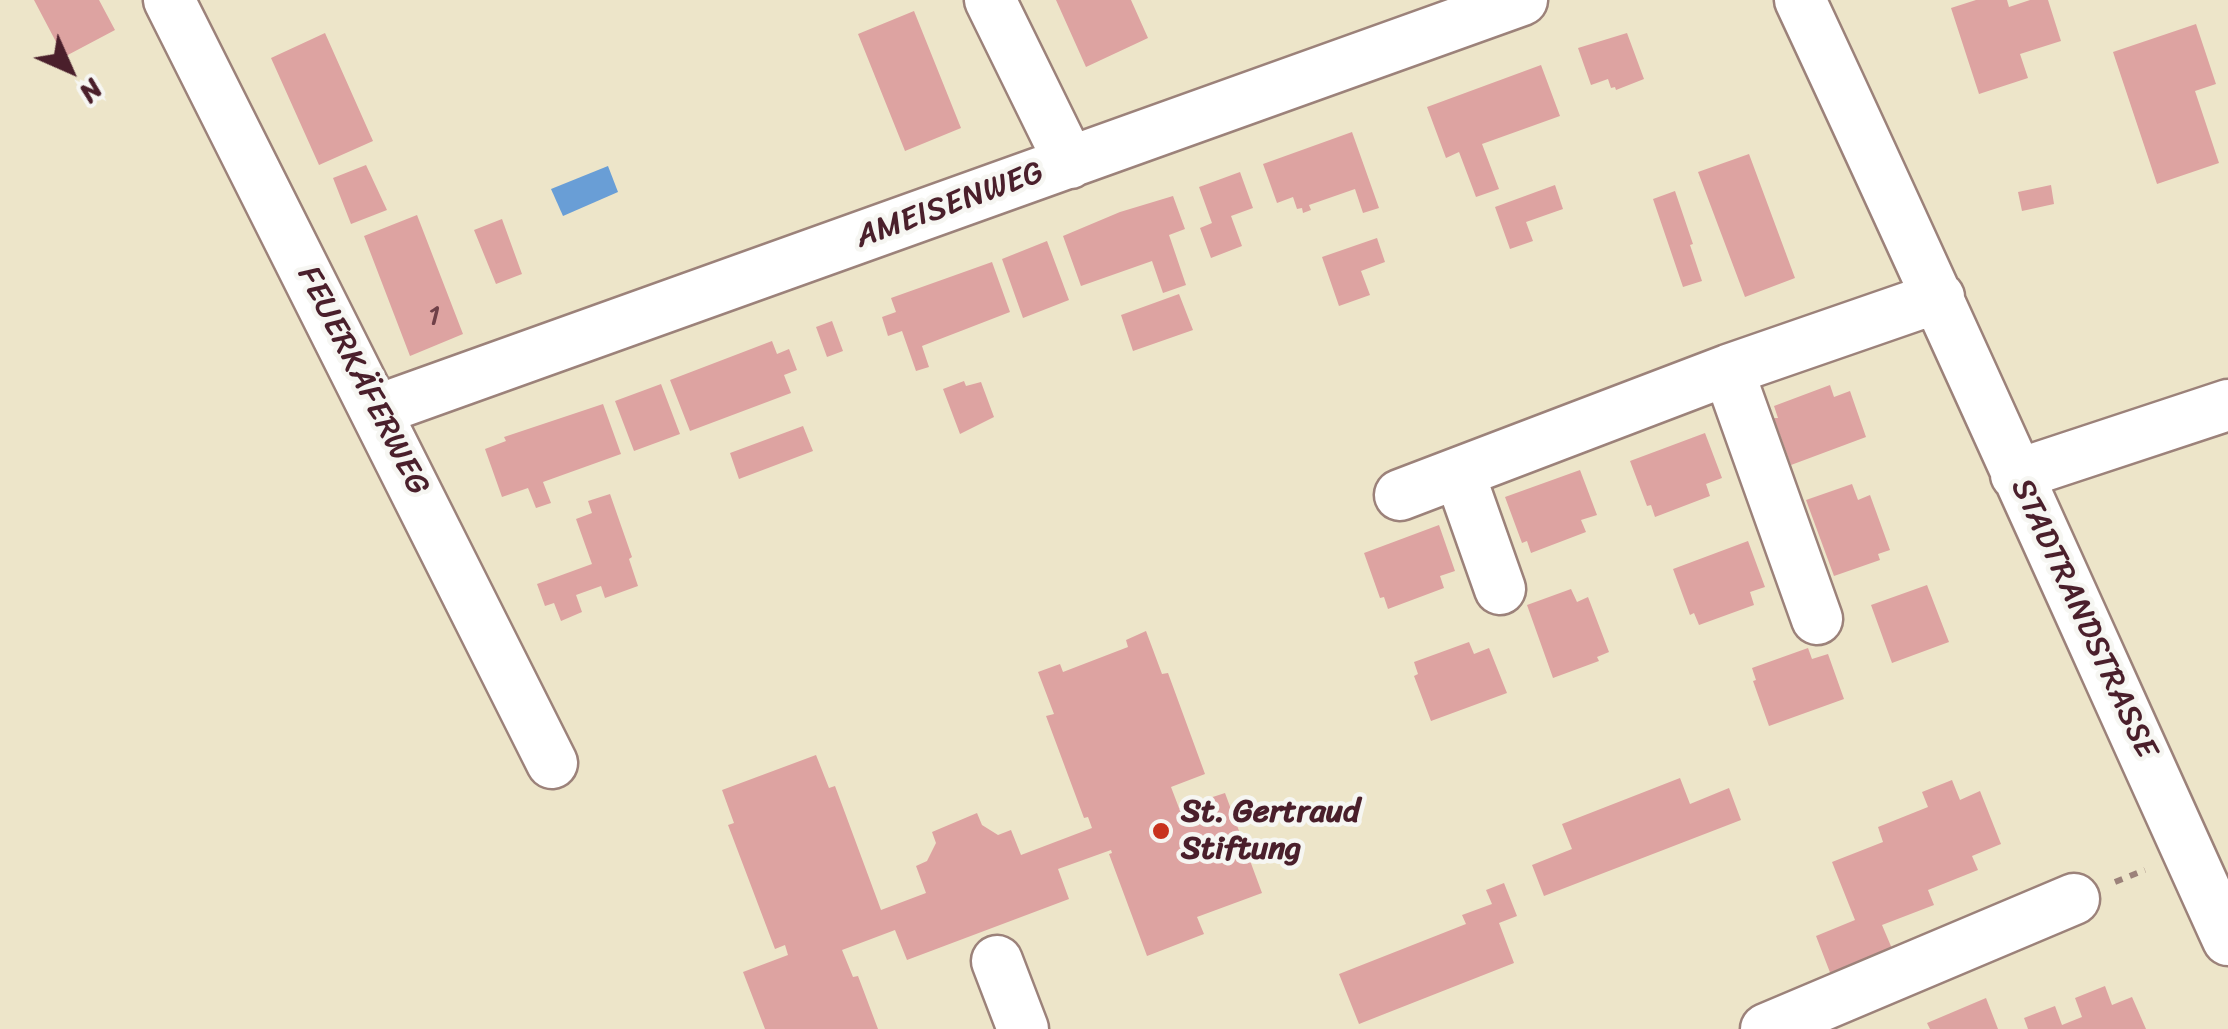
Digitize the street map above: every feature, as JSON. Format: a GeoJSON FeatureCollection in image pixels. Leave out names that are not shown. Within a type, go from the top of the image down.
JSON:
{"type":"FeatureCollection","features":[{"type":"Feature","properties":{"kind":"street","name":"FEUERKÄFERWEG"},"geometry":{"type":"LineString","coordinates":[[170,0],[552,763]]}},
{"type":"Feature","properties":{"kind":"street"},"geometry":{"type":"LineString","coordinates":[[990,0],[1070,163]]}},
{"type":"Feature","properties":{"kind":"street","name":"AMEISENWEG"},"geometry":{"type":"LineString","coordinates":[[378,410],[1522,0]]}},
{"type":"Feature","properties":{"kind":"street","name":"STADTRANDSTRASSE"},"geometry":{"type":"LineString","coordinates":[[1800,0],[1939,297],[2228,940]]}},
{"type":"Feature","properties":{"kind":"street"},"geometry":{"type":"LineString","coordinates":[[1400,495],[1728,370],[1939,297]]}},
{"type":"Feature","properties":{"kind":"street"},"geometry":{"type":"LineString","coordinates":[[1728,370],[1817,619]]}},
{"type":"Feature","properties":{"kind":"street"},"geometry":{"type":"LineString","coordinates":[[2016,475],[2228,406]]}},
{"type":"Feature","properties":{"kind":"street"},"geometry":{"type":"LineString","coordinates":[[1459,473],[1500,589]]}},
{"type":"Feature","properties":{"kind":"street"},"geometry":{"type":"LineString","coordinates":[[1766,1029],[2074,899]]}},
{"type":"Feature","properties":{"kind":"street"},"geometry":{"type":"LineString","coordinates":[[997,961],[1023,1029]]}},
{"type":"Feature","properties":{"kind":"path"},"geometry":{"type":"LineString","coordinates":[[2074,899],[2188,853]]}},
{"type":"Feature","properties":{"kind":"water"},"geometry":{"type":"Polygon","coordinates":[[[608,166],[618,192],[563,216],[551,189],[608,166]]]}},
{"type":"Feature","properties":{"kind":"building"},"geometry":{"type":"Polygon","coordinates":[[[34,0],[99,0],[115,30],[64,57],[34,0]]]}},
{"type":"Feature","properties":{"kind":"building"},"geometry":{"type":"Polygon","coordinates":[[[1056,0],[1131,0],[1148,38],[1086,67],[1056,0]]]}},
{"type":"Feature","properties":{"kind":"building"},"geometry":{"type":"Polygon","coordinates":[[[1976,0],[2007,0],[2009,7],[2030,0],[2048,0],[2061,41],[2020,54],[2028,78],[1979,94],[1951,8],[1976,0]]]}},
{"type":"Feature","properties":{"kind":"building"},"geometry":{"type":"Polygon","coordinates":[[[914,11],[961,128],[905,151],[858,34],[914,11]]]}},
{"type":"Feature","properties":{"kind":"building"},"geometry":{"type":"Polygon","coordinates":[[[2196,24],[2216,84],[2195,91],[2219,163],[2157,184],[2113,52],[2196,24]]]}},
{"type":"Feature","properties":{"kind":"building"},"geometry":{"type":"Polygon","coordinates":[[[325,33],[373,141],[319,165],[271,58],[325,33]]]}},
{"type":"Feature","properties":{"kind":"building"},"geometry":{"type":"Polygon","coordinates":[[[1627,33],[1644,79],[1616,90],[1608,79],[1591,85],[1578,48],[1627,33]]]}},
{"type":"Feature","properties":{"kind":"building"},"geometry":{"type":"Polygon","coordinates":[[[1541,65],[1560,116],[1482,144],[1499,189],[1476,197],[1459,152],[1446,158],[1427,107],[1541,65]]]}},
{"type":"Feature","properties":{"kind":"building"},"geometry":{"type":"Polygon","coordinates":[[[1352,132],[1379,208],[1363,213],[1355,189],[1309,205],[1311,210],[1303,213],[1293,197],[1277,203],[1263,164],[1352,132]]]}},
{"type":"Feature","properties":{"kind":"building"},"geometry":{"type":"Polygon","coordinates":[[[1749,154],[1795,278],[1745,297],[1698,172],[1749,154]]]}},
{"type":"Feature","properties":{"kind":"building"},"geometry":{"type":"Polygon","coordinates":[[[366,165],[387,210],[351,224],[333,178],[366,165]]]}},
{"type":"Feature","properties":{"kind":"building"},"geometry":{"type":"Polygon","coordinates":[[[1240,172],[1253,208],[1231,216],[1242,246],[1211,258],[1200,228],[1212,223],[1199,187],[1240,172]]]}},
{"type":"Feature","properties":{"kind":"building"},"geometry":{"type":"Polygon","coordinates":[[[1555,185],[1563,209],[1526,222],[1533,241],[1510,249],[1495,207],[1555,185]]]}},
{"type":"Feature","properties":{"kind":"building"},"geometry":{"type":"Polygon","coordinates":[[[2051,185],[2054,204],[2022,211],[2018,192],[2051,185]]]}},
{"type":"Feature","properties":{"kind":"building"},"geometry":{"type":"Polygon","coordinates":[[[1675,191],[1702,281],[1683,287],[1653,199],[1675,191]]]}},
{"type":"Feature","properties":{"kind":"building"},"geometry":{"type":"Polygon","coordinates":[[[1173,196],[1185,229],[1169,235],[1186,285],[1163,293],[1152,261],[1081,286],[1063,236],[1120,212],[1173,196]]]}},
{"type":"Feature","properties":{"kind":"building"},"geometry":{"type":"Polygon","coordinates":[[[417,215],[463,334],[410,356],[364,236],[417,215]]]}},
{"type":"Feature","properties":{"kind":"building"},"geometry":{"type":"Polygon","coordinates":[[[502,219],[522,274],[496,284],[474,230],[502,219]]]}},
{"type":"Feature","properties":{"kind":"building"},"geometry":{"type":"Polygon","coordinates":[[[1377,238],[1385,262],[1361,271],[1370,295],[1339,306],[1322,257],[1377,238]]]}},
{"type":"Feature","properties":{"kind":"building"},"geometry":{"type":"Polygon","coordinates":[[[1047,241],[1069,300],[1023,318],[1002,259],[1047,241]]]}},
{"type":"Feature","properties":{"kind":"building"},"geometry":{"type":"Polygon","coordinates":[[[992,262],[1010,312],[922,346],[929,367],[916,371],[902,331],[888,336],[882,317],[896,312],[891,298],[992,262]]]}},
{"type":"Feature","properties":{"kind":"building"},"geometry":{"type":"Polygon","coordinates":[[[1179,294],[1193,330],[1133,351],[1121,315],[1179,294]]]}},
{"type":"Feature","properties":{"kind":"building"},"geometry":{"type":"Polygon","coordinates":[[[832,321],[843,351],[827,357],[816,327],[832,321]]]}},
{"type":"Feature","properties":{"kind":"building"},"geometry":{"type":"Polygon","coordinates":[[[772,341],[777,354],[789,349],[797,370],[784,375],[791,393],[690,431],[670,380],[772,341]]]}},
{"type":"Feature","properties":{"kind":"building"},"geometry":{"type":"Polygon","coordinates":[[[964,381],[966,386],[981,382],[994,417],[960,434],[943,389],[964,381]]]}},
{"type":"Feature","properties":{"kind":"building"},"geometry":{"type":"Polygon","coordinates":[[[661,384],[680,434],[634,451],[615,401],[661,384]]]}},
{"type":"Feature","properties":{"kind":"building"},"geometry":{"type":"Polygon","coordinates":[[[1830,385],[1834,397],[1850,391],[1866,437],[1791,465],[1774,418],[1778,418],[1774,406],[1830,385]]]}},
{"type":"Feature","properties":{"kind":"building"},"geometry":{"type":"Polygon","coordinates":[[[603,404],[621,454],[543,482],[551,503],[536,508],[528,488],[502,497],[485,449],[506,441],[504,437],[603,404]]]}},
{"type":"Feature","properties":{"kind":"building"},"geometry":{"type":"Polygon","coordinates":[[[803,426],[813,451],[739,479],[730,453],[803,426]]]}},
{"type":"Feature","properties":{"kind":"building"},"geometry":{"type":"Polygon","coordinates":[[[1705,433],[1722,478],[1706,484],[1710,496],[1655,517],[1630,461],[1705,433]]]}},
{"type":"Feature","properties":{"kind":"building"},"geometry":{"type":"Polygon","coordinates":[[[1580,470],[1597,515],[1581,520],[1586,532],[1531,553],[1527,541],[1522,543],[1505,497],[1580,470]]]}},
{"type":"Feature","properties":{"kind":"building"},"geometry":{"type":"Polygon","coordinates":[[[1852,484],[1858,500],[1870,495],[1890,550],[1878,554],[1880,560],[1834,576],[1806,500],[1852,484]]]}},
{"type":"Feature","properties":{"kind":"building"},"geometry":{"type":"Polygon","coordinates":[[[610,494],[638,586],[605,598],[601,586],[576,595],[582,612],[561,621],[554,603],[545,606],[537,584],[592,564],[576,519],[592,513],[588,501],[610,494]]]}},
{"type":"Feature","properties":{"kind":"building"},"geometry":{"type":"Polygon","coordinates":[[[1439,525],[1455,571],[1440,576],[1444,588],[1388,609],[1384,597],[1380,598],[1364,553],[1439,525]]]}},
{"type":"Feature","properties":{"kind":"building"},"geometry":{"type":"Polygon","coordinates":[[[1748,541],[1765,587],[1750,592],[1754,605],[1699,625],[1694,613],[1690,615],[1673,569],[1748,541]]]}},
{"type":"Feature","properties":{"kind":"building"},"geometry":{"type":"Polygon","coordinates":[[[1927,585],[1949,642],[1892,663],[1871,605],[1927,585]]]}},
{"type":"Feature","properties":{"kind":"building"},"geometry":{"type":"Polygon","coordinates":[[[1571,589],[1577,602],[1588,597],[1609,652],[1597,657],[1599,661],[1553,678],[1527,605],[1571,589]]]}},
{"type":"Feature","properties":{"kind":"building","name":"St. Gertraud Stiftung"},"geometry":{"type":"Polygon","coordinates":[[[1146,631],[1162,674],[1168,673],[1205,774],[1171,787],[1179,808],[1225,793],[1262,893],[1197,917],[1204,934],[1147,956],[1109,854],[1111,850],[1058,869],[1069,899],[907,960],[895,930],[842,950],[853,977],[858,976],[878,1029],[765,1029],[743,972],[788,955],[785,945],[775,949],[728,825],[734,823],[722,790],[816,755],[829,788],[835,786],[881,910],[926,893],[916,866],[927,861],[936,843],[932,832],[977,813],[982,825],[998,835],[1011,830],[1021,855],[1092,828],[1088,817],[1084,818],[1046,716],[1054,714],[1038,672],[1060,664],[1063,672],[1128,647],[1126,640],[1146,631]]]}},
{"type":"Feature","properties":{"kind":"building"},"geometry":{"type":"Polygon","coordinates":[[[1469,642],[1474,654],[1489,648],[1507,693],[1431,721],[1414,676],[1418,674],[1414,662],[1469,642]]]}},
{"type":"Feature","properties":{"kind":"building"},"geometry":{"type":"Polygon","coordinates":[[[1808,648],[1812,659],[1828,654],[1844,699],[1769,726],[1752,668],[1808,648]]]}},
{"type":"Feature","properties":{"kind":"building"},"geometry":{"type":"Polygon","coordinates":[[[1680,778],[1690,804],[1729,788],[1741,820],[1544,896],[1532,865],[1572,849],[1562,824],[1680,778]]]}},
{"type":"Feature","properties":{"kind":"building"},"geometry":{"type":"Polygon","coordinates":[[[1952,780],[1960,800],[1980,791],[2001,844],[1972,856],[1978,870],[1928,890],[1934,905],[1882,925],[1893,951],[1831,975],[1816,936],[1855,920],[1832,862],[1883,842],[1878,827],[1928,807],[1922,792],[1952,780]]]}},
{"type":"Feature","properties":{"kind":"building"},"geometry":{"type":"Polygon","coordinates":[[[1504,883],[1517,916],[1499,923],[1514,963],[1359,1024],[1339,974],[1466,924],[1462,915],[1492,904],[1486,890],[1504,883]]]}},
{"type":"Feature","properties":{"kind":"building"},"geometry":{"type":"Polygon","coordinates":[[[2105,986],[2112,1005],[2132,997],[2146,1029],[2028,1029],[2024,1018],[2055,1006],[2062,1025],[2082,1017],[2075,998],[2105,986]]]}},
{"type":"Feature","properties":{"kind":"building"},"geometry":{"type":"Polygon","coordinates":[[[1986,998],[1998,1029],[1930,1029],[1927,1023],[1986,998]]]}},
{"type":"Feature","properties":{"kind":"place","name":"St. Gertraud Stiftung"},"geometry":{"type":"Point","coordinates":[1161,831]}}]}
